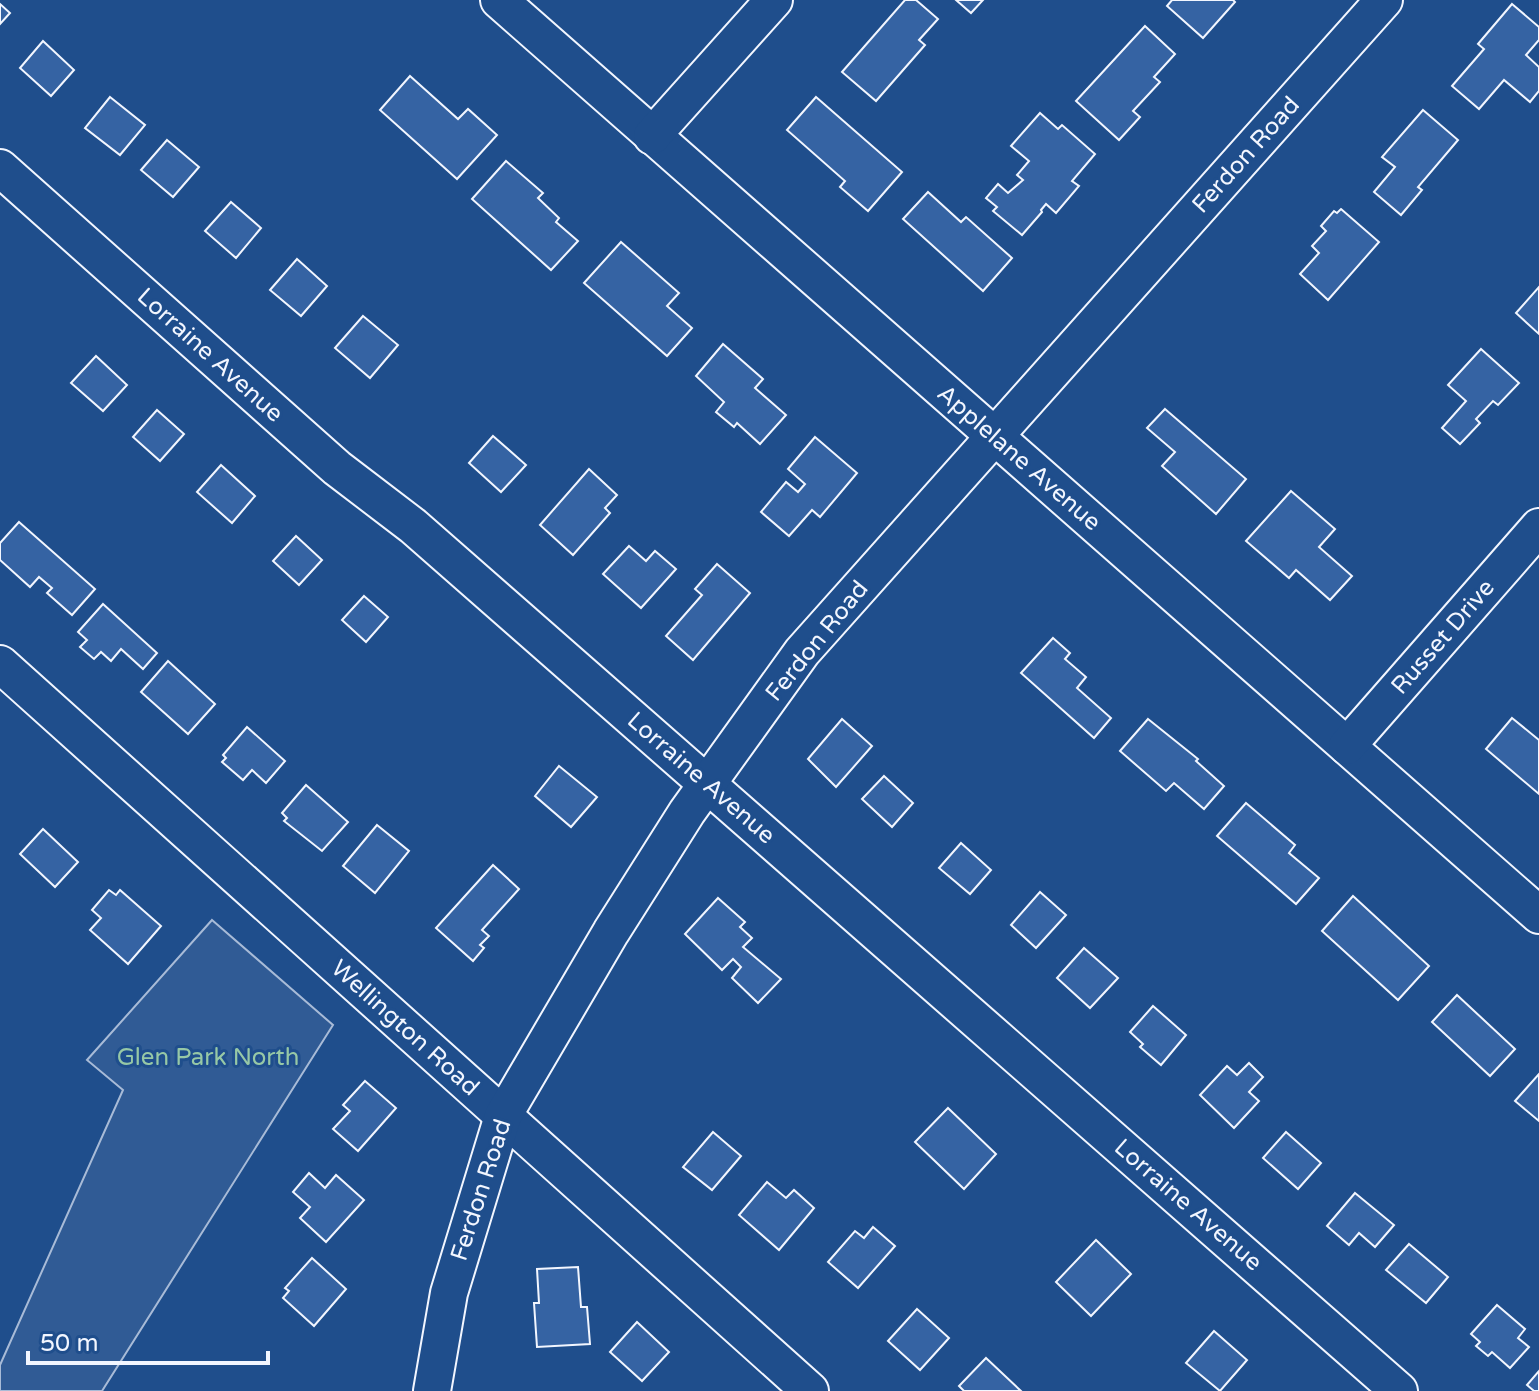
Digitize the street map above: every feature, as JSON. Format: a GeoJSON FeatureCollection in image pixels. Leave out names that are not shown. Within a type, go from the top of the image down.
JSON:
{"type":"FeatureCollection","features":[{"type":"Feature","properties":{"kind":"street","name":"Applelane Avenue"},"geometry":{"type":"LineString","coordinates":[[499,0],[1539,915]]}},
{"type":"Feature","properties":{"kind":"street"},"geometry":{"type":"LineString","coordinates":[[652,136],[774,0]]}},
{"type":"Feature","properties":{"kind":"street","name":"Ferdon Road"},"geometry":{"type":"LineString","coordinates":[[432,1391],[449,1293],[503,1116],[611,932],[707,784],[802,652],[1384,0]]}},
{"type":"Feature","properties":{"kind":"street","name":"Lorraine Avenue"},"geometry":{"type":"LineString","coordinates":[[0,168],[337,468],[413,526],[1399,1391]]}},
{"type":"Feature","properties":{"kind":"street","name":"Russet Drive"},"geometry":{"type":"LineString","coordinates":[[1347,746],[1539,527]]}},
{"type":"Feature","properties":{"kind":"street","name":"Wellington Road"},"geometry":{"type":"LineString","coordinates":[[0,664],[810,1391]]}},
{"type":"Feature","properties":{"kind":"shaded area","name":"Glen Park North"},"geometry":{"type":"Polygon","coordinates":[[[212,920],[333,1025],[102,1391],[0,1391],[0,1365],[123,1090],[87,1060],[212,920]]]}},
{"type":"Feature","properties":{"kind":"building"},"geometry":{"type":"Polygon","coordinates":[[[905,0],[916,0],[938,19],[919,40],[925,45],[876,101],[842,72],[905,0]]]}},
{"type":"Feature","properties":{"kind":"building"},"geometry":{"type":"Polygon","coordinates":[[[956,0],[983,0],[971,13],[956,0]]]}},
{"type":"Feature","properties":{"kind":"building"},"geometry":{"type":"Polygon","coordinates":[[[1172,0],[1235,2],[1203,38],[1167,6],[1172,0]]]}},
{"type":"Feature","properties":{"kind":"building"},"geometry":{"type":"Polygon","coordinates":[[[0,4],[10,13],[0,24],[0,4]]]}},
{"type":"Feature","properties":{"kind":"building"},"geometry":{"type":"Polygon","coordinates":[[[1512,4],[1539,27],[1539,40],[1526,55],[1539,67],[1539,91],[1530,102],[1504,80],[1479,109],[1452,86],[1484,49],[1478,44],[1512,4]]]}},
{"type":"Feature","properties":{"kind":"building"},"geometry":{"type":"Polygon","coordinates":[[[1145,26],[1175,54],[1154,77],[1160,82],[1133,111],[1140,117],[1119,140],[1076,101],[1145,26]]]}},
{"type":"Feature","properties":{"kind":"building"},"geometry":{"type":"Polygon","coordinates":[[[43,41],[74,70],[51,96],[20,68],[43,41]]]}},
{"type":"Feature","properties":{"kind":"building"},"geometry":{"type":"Polygon","coordinates":[[[410,76],[458,119],[468,109],[497,135],[457,179],[380,110],[410,76]]]}},
{"type":"Feature","properties":{"kind":"building"},"geometry":{"type":"Polygon","coordinates":[[[110,97],[145,125],[120,155],[85,128],[110,97]]]}},
{"type":"Feature","properties":{"kind":"building"},"geometry":{"type":"Polygon","coordinates":[[[816,97],[902,172],[868,211],[840,187],[845,181],[787,130],[816,97]]]}},
{"type":"Feature","properties":{"kind":"building"},"geometry":{"type":"Polygon","coordinates":[[[1423,110],[1458,140],[1418,187],[1422,190],[1401,215],[1374,192],[1395,167],[1382,157],[1423,110]]]}},
{"type":"Feature","properties":{"kind":"building"},"geometry":{"type":"Polygon","coordinates":[[[1040,113],[1058,129],[1062,125],[1095,154],[1072,181],[1079,186],[1056,213],[1046,204],[1022,235],[993,211],[997,207],[986,198],[998,184],[1008,193],[1023,180],[1017,175],[1029,161],[1011,146],[1040,113]]]}},
{"type":"Feature","properties":{"kind":"building"},"geometry":{"type":"Polygon","coordinates":[[[167,140],[199,167],[173,197],[141,170],[167,140]]]}},
{"type":"Feature","properties":{"kind":"building"},"geometry":{"type":"Polygon","coordinates":[[[506,161],[543,193],[538,198],[559,218],[556,222],[578,241],[551,270],[472,199],[506,161]]]}},
{"type":"Feature","properties":{"kind":"building"},"geometry":{"type":"Polygon","coordinates":[[[928,192],[961,222],[966,217],[1012,258],[983,291],[903,219],[928,192]]]}},
{"type":"Feature","properties":{"kind":"building"},"geometry":{"type":"Polygon","coordinates":[[[231,202],[261,228],[236,258],[205,231],[231,202]]]}},
{"type":"Feature","properties":{"kind":"building"},"geometry":{"type":"Polygon","coordinates":[[[1341,209],[1379,242],[1328,300],[1300,274],[1319,253],[1312,246],[1326,231],[1321,226],[1334,211],[1337,213],[1341,209]]]}},
{"type":"Feature","properties":{"kind":"building"},"geometry":{"type":"Polygon","coordinates":[[[621,242],[679,293],[667,306],[692,328],[667,356],[584,283],[621,242]]]}},
{"type":"Feature","properties":{"kind":"building"},"geometry":{"type":"Polygon","coordinates":[[[297,259],[327,286],[301,316],[270,290],[297,259]]]}},
{"type":"Feature","properties":{"kind":"building"},"geometry":{"type":"Polygon","coordinates":[[[1539,287],[1539,334],[1516,313],[1539,287]]]}},
{"type":"Feature","properties":{"kind":"building"},"geometry":{"type":"Polygon","coordinates":[[[363,316],[398,345],[370,378],[335,348],[363,316]]]}},
{"type":"Feature","properties":{"kind":"building"},"geometry":{"type":"Polygon","coordinates":[[[723,344],[763,379],[755,388],[786,415],[760,444],[737,423],[734,427],[716,412],[724,402],[696,376],[723,344]]]}},
{"type":"Feature","properties":{"kind":"building"},"geometry":{"type":"Polygon","coordinates":[[[1481,349],[1519,383],[1498,405],[1493,401],[1476,419],[1480,423],[1460,444],[1442,428],[1466,401],[1448,385],[1481,349]]]}},
{"type":"Feature","properties":{"kind":"building"},"geometry":{"type":"Polygon","coordinates":[[[96,356],[127,385],[103,411],[71,383],[96,356]]]}},
{"type":"Feature","properties":{"kind":"building"},"geometry":{"type":"Polygon","coordinates":[[[1165,409],[1246,479],[1216,514],[1162,466],[1175,452],[1147,428],[1165,409]]]}},
{"type":"Feature","properties":{"kind":"building"},"geometry":{"type":"Polygon","coordinates":[[[157,410],[184,434],[160,461],[133,437],[157,410]]]}},
{"type":"Feature","properties":{"kind":"building"},"geometry":{"type":"Polygon","coordinates":[[[493,436],[526,465],[501,492],[469,463],[493,436]]]}},
{"type":"Feature","properties":{"kind":"building"},"geometry":{"type":"Polygon","coordinates":[[[815,437],[857,473],[820,517],[812,510],[789,536],[761,512],[786,482],[798,492],[805,484],[788,469],[815,437]]]}},
{"type":"Feature","properties":{"kind":"building"},"geometry":{"type":"Polygon","coordinates":[[[221,465],[255,496],[232,523],[197,492],[221,465]]]}},
{"type":"Feature","properties":{"kind":"building"},"geometry":{"type":"Polygon","coordinates":[[[589,469],[617,495],[605,508],[610,513],[573,555],[540,525],[589,469]]]}},
{"type":"Feature","properties":{"kind":"building"},"geometry":{"type":"Polygon","coordinates":[[[1291,491],[1335,529],[1319,547],[1352,576],[1330,600],[1296,570],[1289,578],[1246,541],[1291,491]]]}},
{"type":"Feature","properties":{"kind":"building"},"geometry":{"type":"Polygon","coordinates":[[[19,522],[95,589],[72,615],[47,593],[52,588],[39,577],[30,587],[0,560],[0,543],[19,522]]]}},
{"type":"Feature","properties":{"kind":"building"},"geometry":{"type":"Polygon","coordinates":[[[296,536],[322,560],[299,585],[273,561],[296,536]]]}},
{"type":"Feature","properties":{"kind":"building"},"geometry":{"type":"Polygon","coordinates":[[[629,546],[646,561],[655,551],[676,569],[641,608],[603,574],[629,546]]]}},
{"type":"Feature","properties":{"kind":"building"},"geometry":{"type":"Polygon","coordinates":[[[717,564],[750,593],[693,660],[666,636],[702,595],[695,589],[717,564]]]}},
{"type":"Feature","properties":{"kind":"building"},"geometry":{"type":"Polygon","coordinates":[[[364,596],[388,617],[366,642],[342,620],[364,596]]]}},
{"type":"Feature","properties":{"kind":"building"},"geometry":{"type":"Polygon","coordinates":[[[103,604],[157,653],[143,669],[121,649],[111,661],[101,652],[94,659],[80,647],[87,640],[78,632],[103,604]]]}},
{"type":"Feature","properties":{"kind":"building"},"geometry":{"type":"Polygon","coordinates":[[[1053,638],[1070,653],[1065,659],[1086,677],[1077,688],[1111,718],[1094,738],[1021,673],[1053,638]]]}},
{"type":"Feature","properties":{"kind":"building"},"geometry":{"type":"Polygon","coordinates":[[[168,661],[215,704],[188,734],[141,692],[168,661]]]}},
{"type":"Feature","properties":{"kind":"building"},"geometry":{"type":"Polygon","coordinates":[[[1512,718],[1539,740],[1539,794],[1486,749],[1512,718]]]}},
{"type":"Feature","properties":{"kind":"building"},"geometry":{"type":"Polygon","coordinates":[[[842,719],[872,746],[836,787],[808,759],[842,719]]]}},
{"type":"Feature","properties":{"kind":"building"},"geometry":{"type":"Polygon","coordinates":[[[1148,719],[1198,759],[1196,761],[1224,786],[1204,809],[1174,783],[1166,791],[1120,751],[1148,719]]]}},
{"type":"Feature","properties":{"kind":"building"},"geometry":{"type":"Polygon","coordinates":[[[247,727],[285,761],[266,783],[252,770],[243,780],[222,762],[226,758],[223,755],[247,727]]]}},
{"type":"Feature","properties":{"kind":"building"},"geometry":{"type":"Polygon","coordinates":[[[559,766],[597,797],[571,827],[535,796],[559,766]]]}},
{"type":"Feature","properties":{"kind":"building"},"geometry":{"type":"Polygon","coordinates":[[[884,776],[913,803],[892,827],[862,799],[884,776]]]}},
{"type":"Feature","properties":{"kind":"building"},"geometry":{"type":"Polygon","coordinates":[[[306,785],[348,822],[322,851],[284,821],[287,818],[282,813],[306,785]]]}},
{"type":"Feature","properties":{"kind":"building"},"geometry":{"type":"Polygon","coordinates":[[[1246,803],[1295,845],[1289,853],[1319,878],[1296,904],[1217,836],[1246,803]]]}},
{"type":"Feature","properties":{"kind":"building"},"geometry":{"type":"Polygon","coordinates":[[[377,825],[409,851],[375,893],[343,866],[377,825]]]}},
{"type":"Feature","properties":{"kind":"building"},"geometry":{"type":"Polygon","coordinates":[[[43,829],[78,862],[55,887],[20,854],[43,829]]]}},
{"type":"Feature","properties":{"kind":"building"},"geometry":{"type":"Polygon","coordinates":[[[961,843],[991,870],[970,894],[939,868],[961,843]]]}},
{"type":"Feature","properties":{"kind":"building"},"geometry":{"type":"Polygon","coordinates":[[[493,865],[519,889],[482,930],[489,936],[480,945],[484,948],[473,961],[436,928],[493,865]]]}},
{"type":"Feature","properties":{"kind":"building"},"geometry":{"type":"Polygon","coordinates":[[[109,890],[116,895],[120,890],[161,926],[128,964],[90,930],[101,918],[92,910],[109,890]]]}},
{"type":"Feature","properties":{"kind":"building"},"geometry":{"type":"Polygon","coordinates":[[[1040,892],[1066,915],[1036,948],[1011,925],[1040,892]]]}},
{"type":"Feature","properties":{"kind":"building"},"geometry":{"type":"Polygon","coordinates":[[[1353,896],[1429,966],[1398,1000],[1322,931],[1353,896]]]}},
{"type":"Feature","properties":{"kind":"building"},"geometry":{"type":"Polygon","coordinates":[[[718,898],[745,922],[740,927],[752,938],[743,947],[781,979],[758,1003],[732,978],[741,967],[733,959],[722,970],[685,934],[718,898]]]}},
{"type":"Feature","properties":{"kind":"building"},"geometry":{"type":"Polygon","coordinates":[[[1084,948],[1118,978],[1090,1008],[1057,978],[1084,948]]]}},
{"type":"Feature","properties":{"kind":"building"},"geometry":{"type":"Polygon","coordinates":[[[1457,995],[1515,1049],[1490,1076],[1432,1022],[1457,995]]]}},
{"type":"Feature","properties":{"kind":"building"},"geometry":{"type":"Polygon","coordinates":[[[1153,1006],[1186,1035],[1161,1065],[1140,1047],[1143,1044],[1130,1032],[1153,1006]]]}},
{"type":"Feature","properties":{"kind":"building"},"geometry":{"type":"Polygon","coordinates":[[[1249,1063],[1263,1077],[1249,1092],[1259,1101],[1234,1128],[1200,1095],[1227,1066],[1237,1075],[1249,1063]]]}},
{"type":"Feature","properties":{"kind":"building"},"geometry":{"type":"Polygon","coordinates":[[[1539,1074],[1539,1121],[1515,1101],[1539,1074]]]}},
{"type":"Feature","properties":{"kind":"building"},"geometry":{"type":"Polygon","coordinates":[[[365,1081],[396,1108],[358,1151],[333,1129],[350,1111],[343,1105],[365,1081]]]}},
{"type":"Feature","properties":{"kind":"building"},"geometry":{"type":"Polygon","coordinates":[[[948,1108],[996,1154],[964,1189],[915,1142],[948,1108]]]}},
{"type":"Feature","properties":{"kind":"building"},"geometry":{"type":"Polygon","coordinates":[[[713,1132],[741,1156],[712,1190],[683,1167],[713,1132]]]}},
{"type":"Feature","properties":{"kind":"building"},"geometry":{"type":"Polygon","coordinates":[[[1286,1132],[1321,1163],[1298,1189],[1263,1158],[1286,1132]]]}},
{"type":"Feature","properties":{"kind":"building"},"geometry":{"type":"Polygon","coordinates":[[[309,1173],[325,1188],[336,1175],[364,1200],[326,1242],[300,1218],[310,1207],[293,1192],[309,1173]]]}},
{"type":"Feature","properties":{"kind":"building"},"geometry":{"type":"Polygon","coordinates":[[[767,1182],[786,1198],[794,1190],[814,1208],[779,1250],[739,1215],[767,1182]]]}},
{"type":"Feature","properties":{"kind":"building"},"geometry":{"type":"Polygon","coordinates":[[[1355,1193],[1394,1225],[1375,1247],[1359,1233],[1349,1245],[1327,1226],[1355,1193]]]}},
{"type":"Feature","properties":{"kind":"building"},"geometry":{"type":"Polygon","coordinates":[[[873,1227],[895,1246],[858,1288],[828,1262],[855,1231],[864,1238],[873,1227]]]}},
{"type":"Feature","properties":{"kind":"building"},"geometry":{"type":"Polygon","coordinates":[[[1096,1240],[1131,1274],[1091,1316],[1056,1282],[1096,1240]]]}},
{"type":"Feature","properties":{"kind":"building"},"geometry":{"type":"Polygon","coordinates":[[[1409,1244],[1448,1277],[1426,1303],[1386,1270],[1409,1244]]]}},
{"type":"Feature","properties":{"kind":"building"},"geometry":{"type":"Polygon","coordinates":[[[312,1258],[346,1289],[314,1326],[283,1298],[289,1291],[285,1288],[312,1258]]]}},
{"type":"Feature","properties":{"kind":"building"},"geometry":{"type":"Polygon","coordinates":[[[578,1267],[581,1307],[587,1307],[590,1344],[537,1347],[534,1303],[539,1303],[537,1269],[578,1267]]]}},
{"type":"Feature","properties":{"kind":"building"},"geometry":{"type":"Polygon","coordinates":[[[1497,1305],[1525,1329],[1518,1338],[1529,1347],[1510,1368],[1492,1352],[1488,1356],[1476,1346],[1480,1342],[1471,1334],[1497,1305]]]}},
{"type":"Feature","properties":{"kind":"building"},"geometry":{"type":"Polygon","coordinates":[[[917,1309],[949,1338],[920,1370],[888,1341],[917,1309]]]}},
{"type":"Feature","properties":{"kind":"building"},"geometry":{"type":"Polygon","coordinates":[[[637,1322],[669,1352],[642,1381],[610,1352],[637,1322]]]}},
{"type":"Feature","properties":{"kind":"building"},"geometry":{"type":"Polygon","coordinates":[[[1214,1331],[1247,1360],[1220,1391],[1186,1363],[1214,1331]]]}},
{"type":"Feature","properties":{"kind":"building"},"geometry":{"type":"Polygon","coordinates":[[[986,1358],[1021,1391],[964,1391],[959,1386],[986,1358]]]}},
{"type":"Feature","properties":{"kind":"building"},"geometry":{"type":"Polygon","coordinates":[[[1539,1371],[1539,1391],[1534,1391],[1527,1385],[1539,1371]]]}}]}
